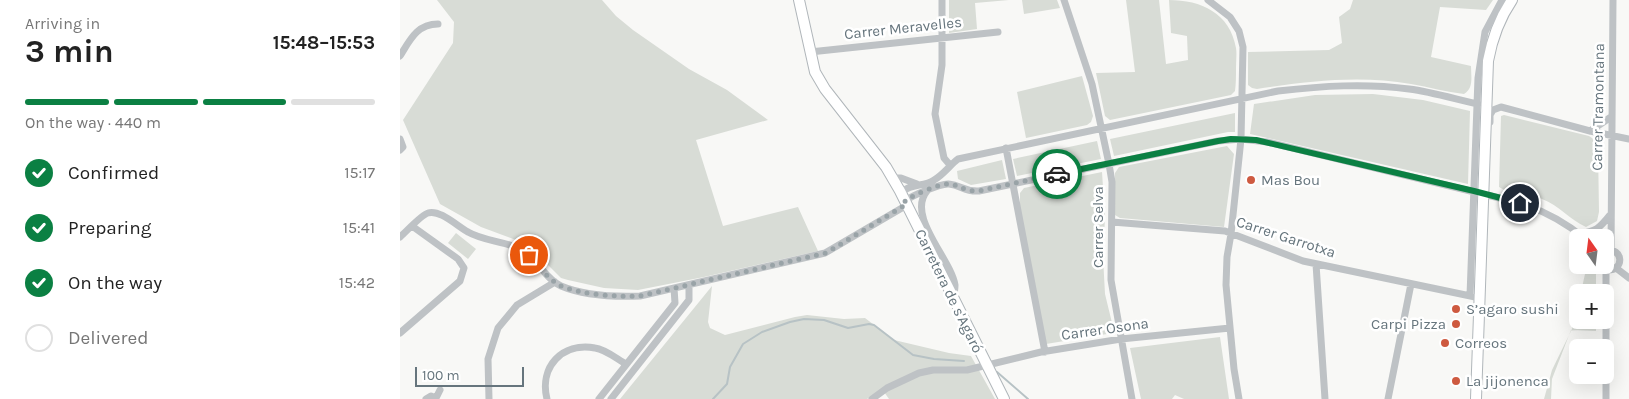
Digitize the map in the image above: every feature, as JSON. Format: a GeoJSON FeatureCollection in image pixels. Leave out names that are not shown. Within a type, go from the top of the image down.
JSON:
{"type":"FeatureCollection","features":[{"type":"Feature","properties":{"kind":"street","name":"Carretera de s'Agaró"},"geometry":{"type":"LineString","coordinates":[[799,0],[815,72],[825,89],[886,167],[904,199],[1004,399]]}},
{"type":"Feature","properties":{"kind":"street"},"geometry":{"type":"LineString","coordinates":[[942,0],[942,65],[935,114],[944,158],[950,165]]}},
{"type":"Feature","properties":{"kind":"street","name":"Carrer Selva"},"geometry":{"type":"LineString","coordinates":[[1064,0],[1092,84],[1109,164],[1112,182],[1111,280],[1132,399]]}},
{"type":"Feature","properties":{"kind":"street"},"geometry":{"type":"LineString","coordinates":[[1208,0],[1230,17],[1240,31],[1243,47],[1241,139],[1227,257],[1226,285],[1234,369],[1239,399]]}},
{"type":"Feature","properties":{"kind":"street"},"geometry":{"type":"LineString","coordinates":[[1476,399],[1475,297],[1478,192],[1478,78],[1485,32],[1502,0]]}},
{"type":"Feature","properties":{"kind":"street"},"geometry":{"type":"LineString","coordinates":[[1478,192],[1484,158],[1488,61],[1496,30],[1512,0]]}},
{"type":"Feature","properties":{"kind":"street","name":"Carrer Tramontana"},"geometry":{"type":"LineString","coordinates":[[1609,229],[1614,0]]}},
{"type":"Feature","properties":{"kind":"street"},"geometry":{"type":"LineString","coordinates":[[400,56],[414,34],[427,24],[438,24]]}},
{"type":"Feature","properties":{"kind":"street","name":"Carrer Meravelles"},"geometry":{"type":"LineString","coordinates":[[810,52],[998,32]]}},
{"type":"Feature","properties":{"kind":"street"},"geometry":{"type":"LineString","coordinates":[[904,199],[905,189],[935,180],[958,159],[1242,98],[1320,86],[1373,85],[1410,89],[1478,104]]}},
{"type":"Feature","properties":{"kind":"street"},"geometry":{"type":"LineString","coordinates":[[1484,158],[1488,149],[1490,115],[1496,108],[1501,107],[1590,131],[1629,139]]}},
{"type":"Feature","properties":{"kind":"street"},"geometry":{"type":"LineString","coordinates":[[1590,131],[1612,118]]}},
{"type":"Feature","properties":{"kind":"street"},"geometry":{"type":"LineString","coordinates":[[400,139],[402,148]]}},
{"type":"Feature","properties":{"kind":"street"},"geometry":{"type":"LineString","coordinates":[[400,238],[427,213],[435,212],[470,233],[482,238],[504,242],[520,249],[529,255],[560,286],[618,297],[640,296],[826,253],[904,199],[938,186],[948,184],[969,192],[1218,141],[1241,139],[1268,142],[1478,192],[1542,210],[1571,229]]}},
{"type":"Feature","properties":{"kind":"street"},"geometry":{"type":"LineString","coordinates":[[1006,148],[1045,352]]}},
{"type":"Feature","properties":{"kind":"street"},"geometry":{"type":"LineString","coordinates":[[892,178],[901,178],[917,184]]}},
{"type":"Feature","properties":{"kind":"street"},"geometry":{"type":"LineString","coordinates":[[927,191],[923,196],[921,212],[955,285],[954,300]]}},
{"type":"Feature","properties":{"kind":"street"},"geometry":{"type":"LineString","coordinates":[[1598,229],[1610,215]]}},
{"type":"Feature","properties":{"kind":"street","name":"Carrer Garrotxa"},"geometry":{"type":"LineString","coordinates":[[1112,222],[1225,231],[1316,264],[1475,297]]}},
{"type":"Feature","properties":{"kind":"street"},"geometry":{"type":"LineString","coordinates":[[400,333],[460,281],[464,268],[458,259],[412,226]]}},
{"type":"Feature","properties":{"kind":"street","name":"Carrer Tramontana"},"geometry":{"type":"LineString","coordinates":[[1614,252],[1620,257],[1620,262],[1616,268]]}},
{"type":"Feature","properties":{"kind":"street"},"geometry":{"type":"LineString","coordinates":[[1316,264],[1325,399]]}},
{"type":"Feature","properties":{"kind":"street"},"geometry":{"type":"LineString","coordinates":[[1616,268],[1629,278]]}},
{"type":"Feature","properties":{"kind":"street"},"geometry":{"type":"LineString","coordinates":[[1603,274],[1606,399]]}},
{"type":"Feature","properties":{"kind":"street"},"geometry":{"type":"LineString","coordinates":[[489,399],[488,359],[498,328],[517,305],[554,282]]}},
{"type":"Feature","properties":{"kind":"street"},"geometry":{"type":"LineString","coordinates":[[1388,399],[1411,284]]}},
{"type":"Feature","properties":{"kind":"street"},"geometry":{"type":"LineString","coordinates":[[611,399],[689,300],[689,285]]}},
{"type":"Feature","properties":{"kind":"street"},"geometry":{"type":"LineString","coordinates":[[599,399],[675,303],[674,288]]}},
{"type":"Feature","properties":{"kind":"street","name":"Carrer Osona"},"geometry":{"type":"LineString","coordinates":[[872,399],[887,388],[919,373],[933,370],[967,370],[985,364],[1121,339],[1230,328]]}},
{"type":"Feature","properties":{"kind":"street"},"geometry":{"type":"LineString","coordinates":[[547,399],[546,378],[556,357],[576,348],[596,348],[626,364]]}},
{"type":"Feature","properties":{"kind":"street"},"geometry":{"type":"LineString","coordinates":[[426,399],[431,396],[437,398],[440,390]]}},
{"type":"Feature","properties":{"kind":"shaded area"},"geometry":{"type":"Polygon","coordinates":[[[437,0],[602,0],[616,16],[633,30],[689,69],[727,90],[768,120],[696,140],[723,226],[798,207],[818,251],[638,290],[604,288],[561,278],[534,251],[516,240],[481,227],[440,204],[403,120],[453,43],[454,22],[437,0]]]}},
{"type":"Feature","properties":{"kind":"shaded area"},"geometry":{"type":"Polygon","coordinates":[[[949,0],[1009,0],[975,3],[977,29],[949,33],[949,0]]]}},
{"type":"Feature","properties":{"kind":"shaded area"},"geometry":{"type":"Polygon","coordinates":[[[1022,0],[1057,0],[1060,8],[1024,14],[1022,0]]]}},
{"type":"Feature","properties":{"kind":"shaded area"},"geometry":{"type":"Polygon","coordinates":[[[1126,0],[1159,0],[1166,64],[1188,60],[1187,36],[1171,33],[1169,0],[1203,6],[1221,17],[1233,36],[1236,48],[1235,91],[1231,95],[1110,120],[1105,116],[1096,73],[1135,72],[1126,0]]]}},
{"type":"Feature","properties":{"kind":"shaded area"},"geometry":{"type":"Polygon","coordinates":[[[1353,0],[1493,0],[1486,10],[1440,7],[1431,57],[1471,66],[1469,89],[1464,94],[1392,81],[1373,80],[1334,80],[1257,89],[1248,85],[1248,52],[1329,50],[1342,43],[1339,17],[1350,9],[1353,0]]]}},
{"type":"Feature","properties":{"kind":"shaded area"},"geometry":{"type":"Polygon","coordinates":[[[1082,76],[1093,116],[1091,122],[1087,125],[1026,138],[1017,92],[1082,76]]]}},
{"type":"Feature","properties":{"kind":"shaded area"},"geometry":{"type":"Polygon","coordinates":[[[1373,94],[1423,100],[1470,111],[1468,184],[1250,134],[1254,104],[1315,95],[1373,94]]]}},
{"type":"Feature","properties":{"kind":"shaded area"},"geometry":{"type":"Polygon","coordinates":[[[1235,113],[1235,132],[1114,156],[1110,139],[1235,113]]]}},
{"type":"Feature","properties":{"kind":"shaded area"},"geometry":{"type":"Polygon","coordinates":[[[1504,115],[1589,136],[1595,140],[1598,148],[1599,212],[1597,221],[1586,227],[1548,202],[1537,197],[1509,192],[1499,187],[1501,116],[1504,115]]]}},
{"type":"Feature","properties":{"kind":"shaded area"},"geometry":{"type":"Polygon","coordinates":[[[1097,141],[1101,159],[1017,176],[1013,159],[1097,141]]]}},
{"type":"Feature","properties":{"kind":"shaded area"},"geometry":{"type":"Polygon","coordinates":[[[1227,146],[1234,154],[1224,227],[1120,218],[1115,215],[1115,173],[1119,167],[1227,146]]]}},
{"type":"Feature","properties":{"kind":"shaded area"},"geometry":{"type":"Polygon","coordinates":[[[1002,160],[1006,179],[971,185],[958,179],[957,171],[1002,160]]]}},
{"type":"Feature","properties":{"kind":"shaded area"},"geometry":{"type":"Polygon","coordinates":[[[1102,172],[1105,217],[1103,257],[1105,294],[1113,327],[1107,334],[1046,344],[1020,211],[1020,193],[1024,188],[1102,172]]]}},
{"type":"Feature","properties":{"kind":"shaded area"},"geometry":{"type":"Polygon","coordinates":[[[456,233],[476,249],[468,259],[448,243],[456,233]]]}},
{"type":"Feature","properties":{"kind":"shaded area"},"geometry":{"type":"Polygon","coordinates":[[[1585,274],[1596,274],[1596,284],[1583,284],[1585,274]]]}},
{"type":"Feature","properties":{"kind":"shaded area"},"geometry":{"type":"Polygon","coordinates":[[[712,286],[708,322],[710,328],[725,335],[807,315],[844,319],[865,318],[894,340],[949,353],[971,356],[995,399],[889,399],[882,389],[867,399],[620,399],[712,286]]]}},
{"type":"Feature","properties":{"kind":"shaded area"},"geometry":{"type":"Polygon","coordinates":[[[1596,329],[1596,331],[1572,330],[1596,329]]]}},
{"type":"Feature","properties":{"kind":"shaded area"},"geometry":{"type":"Polygon","coordinates":[[[1569,335],[1552,379],[1551,399],[1544,399],[1552,370],[1569,335]]]}},
{"type":"Feature","properties":{"kind":"shaded area"},"geometry":{"type":"Polygon","coordinates":[[[1220,337],[1229,399],[1184,399],[1175,395],[1172,399],[1141,399],[1130,348],[1220,337]]]}},
{"type":"Feature","properties":{"kind":"waterway"},"geometry":{"type":"LineString","coordinates":[[713,399],[727,384],[730,367],[743,344],[762,332],[804,319],[824,320],[848,328],[869,324],[874,325],[913,355],[934,359],[964,361]]}},
{"type":"Feature","properties":{"kind":"waterway"},"geometry":{"type":"LineString","coordinates":[[997,372],[1028,399]]}},
{"type":"Feature","properties":{"kind":"way so far"},"geometry":{"type":"LineString","coordinates":[[529,255],[560,286],[618,297],[640,296],[826,253],[907,204],[905,201],[912,196],[938,186],[948,184],[969,192],[979,191],[1057,174]]}},
{"type":"Feature","properties":{"kind":"place","name":"Mas Bou"},"geometry":{"type":"Point","coordinates":[1251,180]}},
{"type":"Feature","properties":{"kind":"place","name":"S’agaro sushi"},"geometry":{"type":"Point","coordinates":[1456,309]}},
{"type":"Feature","properties":{"kind":"place","name":"Carpi Pizza"},"geometry":{"type":"Point","coordinates":[1456,324]}},
{"type":"Feature","properties":{"kind":"place","name":"Correos"},"geometry":{"type":"Point","coordinates":[1445,343]}},
{"type":"Feature","properties":{"kind":"place","name":"La jijonenca"},"geometry":{"type":"Point","coordinates":[1456,381]}},
{"type":"Feature","properties":{"kind":"route"},"geometry":{"type":"LineString","coordinates":[[1057,174],[1218,141],[1241,139],[1268,142],[1520,203]]}}]}
